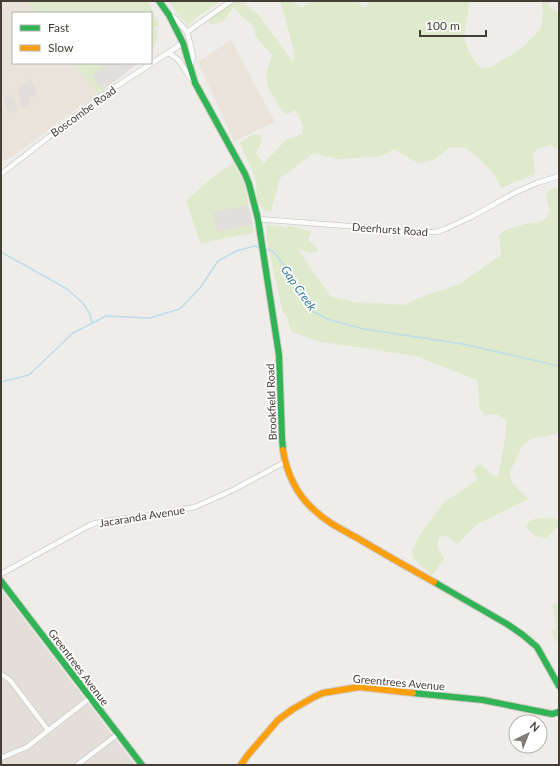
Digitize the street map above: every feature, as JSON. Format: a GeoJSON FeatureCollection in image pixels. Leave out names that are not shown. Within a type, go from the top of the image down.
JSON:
{"type":"FeatureCollection","features":[{"type":"Feature","properties":{"kind":"main road","name":"Brookfield Road"},"geometry":{"type":"LineString","coordinates":[[159,1],[169,15],[183,43],[195,83],[201,96],[245,174],[249,184],[258,219],[280,355],[282,438],[285,462],[298,492],[312,508],[329,522],[507,624],[523,635],[538,647],[559,686]]}},
{"type":"Feature","properties":{"kind":"main road","name":"Greentrees Avenue"},"geometry":{"type":"LineString","coordinates":[[1,581],[142,765]]}},
{"type":"Feature","properties":{"kind":"main road","name":"Greentrees Avenue"},"geometry":{"type":"LineString","coordinates":[[241,765],[278,720],[286,714],[323,693],[349,688],[359,687],[483,700],[552,714],[559,712]]}},
{"type":"Feature","properties":{"kind":"street"},"geometry":{"type":"LineString","coordinates":[[187,32],[230,1]]}},
{"type":"Feature","properties":{"kind":"street"},"geometry":{"type":"LineString","coordinates":[[169,15],[175,18],[187,32],[193,57],[190,67]]}},
{"type":"Feature","properties":{"kind":"street","name":"Boscombe Road"},"geometry":{"type":"LineString","coordinates":[[152,63],[183,43]]}},
{"type":"Feature","properties":{"kind":"street"},"geometry":{"type":"LineString","coordinates":[[168,53],[179,61],[190,79],[195,83]]}},
{"type":"Feature","properties":{"kind":"street","name":"Boscombe Road"},"geometry":{"type":"LineString","coordinates":[[1,174],[100,97],[151,64]]}},
{"type":"Feature","properties":{"kind":"street","name":"Deerhurst Road"},"geometry":{"type":"LineString","coordinates":[[258,219],[436,232],[473,216],[516,192],[559,176]]}},
{"type":"Feature","properties":{"kind":"street","name":"Jacaranda Avenue"},"geometry":{"type":"LineString","coordinates":[[1,574],[90,525],[195,507],[233,490],[285,462]]}},
{"type":"Feature","properties":{"kind":"street"},"geometry":{"type":"LineString","coordinates":[[1,674],[10,680],[48,730]]}},
{"type":"Feature","properties":{"kind":"street"},"geometry":{"type":"LineString","coordinates":[[1,758],[27,747],[90,698]]}},
{"type":"Feature","properties":{"kind":"street"},"geometry":{"type":"LineString","coordinates":[[77,765],[118,734]]}},
{"type":"Feature","properties":{"kind":"shaded area"},"geometry":{"type":"Polygon","coordinates":[[[1,1],[27,1],[35,12],[12,12],[12,64],[75,64],[98,94],[10,158],[1,162],[1,1]]]}},
{"type":"Feature","properties":{"kind":"shaded area"},"geometry":{"type":"Polygon","coordinates":[[[231,40],[275,122],[234,141],[198,62],[231,40]]]}},
{"type":"Feature","properties":{"kind":"shaded area"},"geometry":{"type":"Polygon","coordinates":[[[108,64],[137,64],[105,88],[103,86],[100,88],[92,76],[108,64]]]}},
{"type":"Feature","properties":{"kind":"shaded area"},"geometry":{"type":"Polygon","coordinates":[[[31,78],[38,95],[28,98],[30,106],[22,109],[18,95],[20,86],[25,85],[31,78]]]}},
{"type":"Feature","properties":{"kind":"shaded area"},"geometry":{"type":"Polygon","coordinates":[[[11,94],[18,110],[10,113],[3,98],[11,94]]]}},
{"type":"Feature","properties":{"kind":"shaded area"},"geometry":{"type":"Polygon","coordinates":[[[248,205],[253,224],[217,232],[213,212],[248,205]]]}},
{"type":"Feature","properties":{"kind":"shaded area"},"geometry":{"type":"Polygon","coordinates":[[[1,589],[135,765],[1,765],[1,589]]]}},
{"type":"Feature","properties":{"kind":"green space"},"geometry":{"type":"Polygon","coordinates":[[[27,1],[148,1],[159,25],[154,29],[157,30],[153,49],[152,12],[35,12],[27,1]]]}},
{"type":"Feature","properties":{"kind":"green space"},"geometry":{"type":"Polygon","coordinates":[[[168,1],[220,1],[187,25],[168,1]]]}},
{"type":"Feature","properties":{"kind":"green space"},"geometry":{"type":"Polygon","coordinates":[[[229,1],[241,1],[258,14],[292,61],[294,59],[293,47],[280,1],[290,1],[302,7],[311,1],[358,1],[364,8],[367,6],[369,1],[471,1],[469,4],[464,39],[472,58],[482,69],[489,68],[521,49],[541,29],[543,14],[542,1],[548,1],[549,6],[559,13],[559,151],[552,145],[538,148],[533,154],[535,174],[501,188],[494,174],[478,157],[466,148],[450,147],[434,160],[418,163],[393,149],[387,154],[373,157],[336,159],[314,153],[280,178],[271,211],[263,210],[257,198],[256,180],[240,143],[252,135],[261,135],[262,141],[256,153],[263,164],[286,140],[302,134],[303,125],[295,110],[288,114],[282,111],[268,87],[266,75],[272,55],[256,37],[253,26],[233,8],[223,22],[209,25],[209,19],[229,1]]]}},
{"type":"Feature","properties":{"kind":"green space"},"geometry":{"type":"Polygon","coordinates":[[[75,64],[137,64],[98,94],[75,64]]]}},
{"type":"Feature","properties":{"kind":"green space"},"geometry":{"type":"Polygon","coordinates":[[[233,163],[245,185],[254,233],[200,243],[186,201],[209,180],[233,163]]]}},
{"type":"Feature","properties":{"kind":"green space"},"geometry":{"type":"Polygon","coordinates":[[[559,188],[559,432],[556,434],[530,439],[522,446],[510,472],[512,483],[528,499],[476,525],[458,544],[445,535],[439,538],[437,546],[444,559],[432,576],[413,558],[412,550],[419,536],[443,503],[476,481],[477,478],[473,471],[477,465],[480,464],[494,476],[498,476],[506,434],[506,420],[496,414],[485,415],[480,409],[477,380],[416,356],[317,341],[291,332],[286,314],[283,313],[266,237],[266,226],[282,226],[284,228],[288,226],[311,231],[308,240],[318,249],[316,252],[309,253],[297,248],[330,296],[354,302],[405,305],[418,298],[460,284],[501,255],[499,235],[505,230],[525,224],[541,222],[547,217],[550,211],[546,195],[550,189],[559,188]]]}},
{"type":"Feature","properties":{"kind":"green space"},"geometry":{"type":"Polygon","coordinates":[[[538,518],[559,519],[559,526],[546,538],[535,536],[526,528],[529,521],[538,518]]]}},
{"type":"Feature","properties":{"kind":"green space"},"geometry":{"type":"Polygon","coordinates":[[[559,601],[559,645],[551,632],[556,627],[553,605],[559,601]]]}},
{"type":"Feature","properties":{"kind":"waterway","name":"Gap Creek"},"geometry":{"type":"LineString","coordinates":[[1,382],[29,375],[73,333],[106,316],[150,318],[180,309],[200,288],[218,261],[236,251],[255,246],[261,248]]}},
{"type":"Feature","properties":{"kind":"waterway","name":"Gap Creek"},"geometry":{"type":"LineString","coordinates":[[265,249],[273,251],[292,276],[314,312],[330,320],[364,329],[463,344],[559,366]]}},
{"type":"Feature","properties":{"kind":"waterway"},"geometry":{"type":"LineString","coordinates":[[1,252],[67,289],[83,303],[90,314],[92,323]]}},
{"type":"Feature","properties":{"kind":"traffic: fast"},"geometry":{"type":"LineString","coordinates":[[159,1],[169,15],[183,43],[195,83],[249,184],[258,219],[279,355],[283,450]]}},
{"type":"Feature","properties":{"kind":"traffic: fast"},"geometry":{"type":"LineString","coordinates":[[1,581],[142,765]]}},
{"type":"Feature","properties":{"kind":"traffic: fast"},"geometry":{"type":"LineString","coordinates":[[434,582],[507,624],[523,635],[537,647],[559,686]]}},
{"type":"Feature","properties":{"kind":"traffic: fast"},"geometry":{"type":"LineString","coordinates":[[413,693],[483,700],[552,714],[559,712]]}},
{"type":"Feature","properties":{"kind":"traffic: slow"},"geometry":{"type":"LineString","coordinates":[[283,450],[284,458],[293,482],[307,503],[318,514],[335,526],[434,582]]}},
{"type":"Feature","properties":{"kind":"traffic: slow"},"geometry":{"type":"LineString","coordinates":[[241,765],[278,720],[293,709],[323,693],[359,687],[413,693]]}}]}
